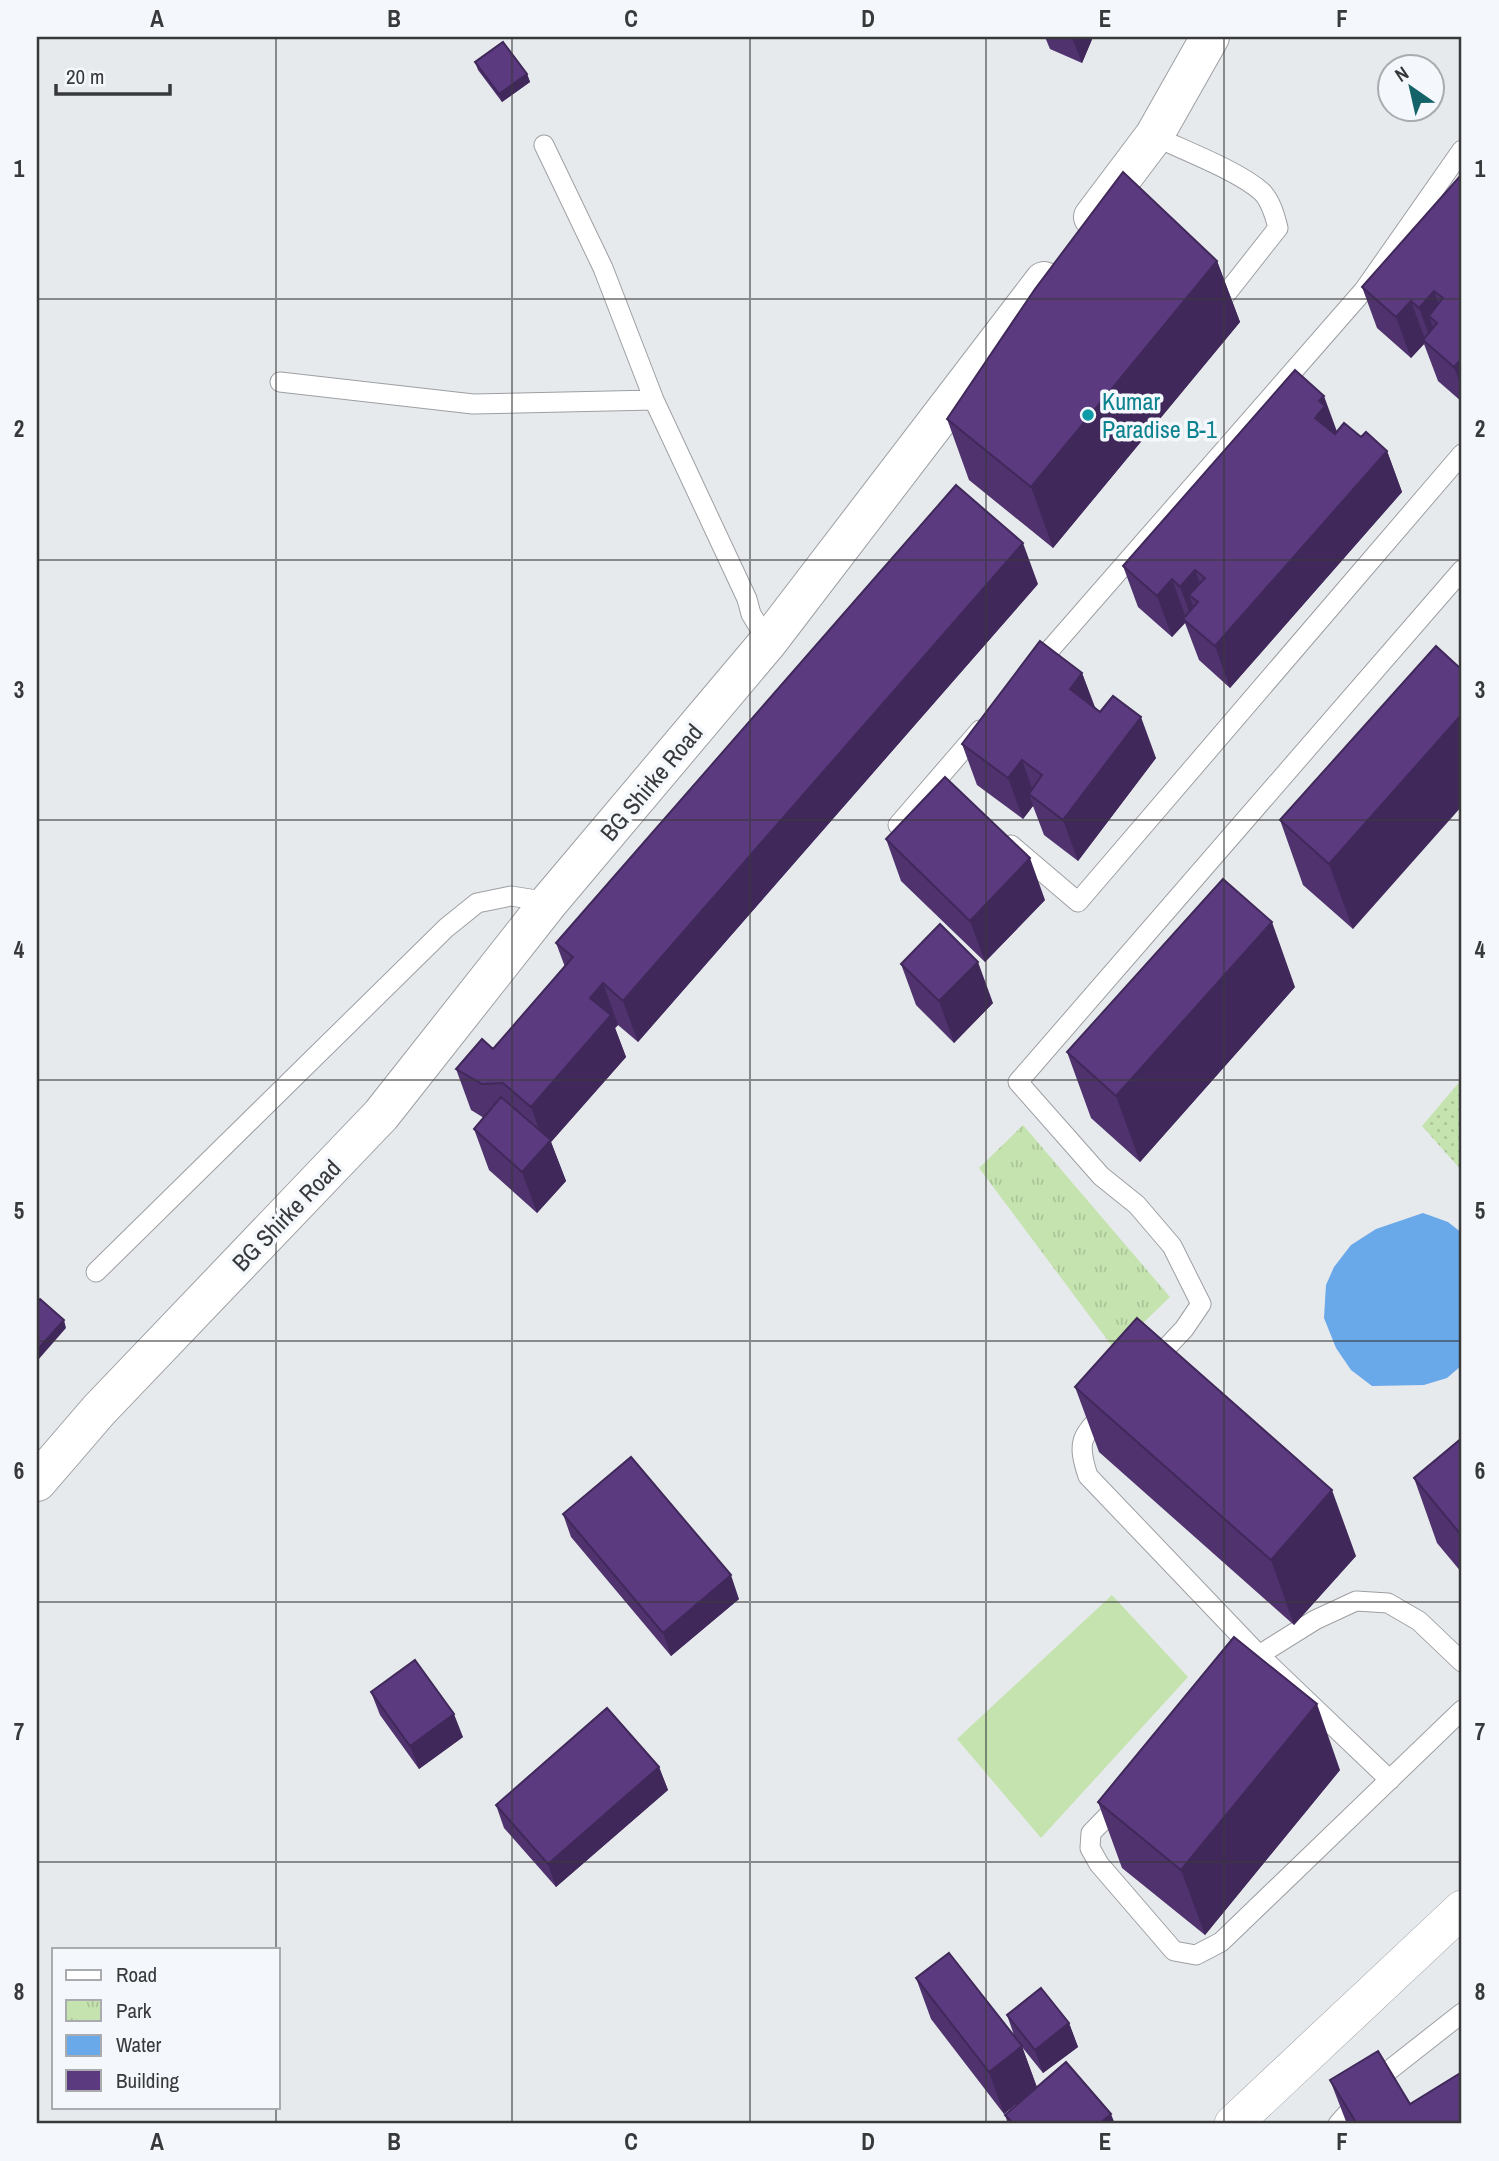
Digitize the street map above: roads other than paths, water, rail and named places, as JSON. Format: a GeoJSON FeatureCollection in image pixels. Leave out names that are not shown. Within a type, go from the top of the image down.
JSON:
{"type":"FeatureCollection","features":[{"type":"Feature","properties":{"kind":"street","name":"BG Shirke Road"},"geometry":{"type":"LineString","coordinates":[[37,1482],[99,1410],[381,1115],[549,902],[768,642],[1154,136],[1210,37]]}},
{"type":"Feature","properties":{"kind":"street"},"geometry":{"type":"LineString","coordinates":[[1233,2124],[1462,1909]]}},
{"type":"Feature","properties":{"kind":"lane"},"geometry":{"type":"LineString","coordinates":[[1154,136],[1231,173],[1264,193],[1273,210],[1278,228],[1226,294]]}},
{"type":"Feature","properties":{"kind":"lane"},"geometry":{"type":"LineString","coordinates":[[544,145],[603,268],[654,400],[747,599],[751,614],[768,642]]}},
{"type":"Feature","properties":{"kind":"lane"},"geometry":{"type":"LineString","coordinates":[[1025,678],[1364,290],[1462,149]]}},
{"type":"Feature","properties":{"kind":"lane"},"geometry":{"type":"LineString","coordinates":[[280,382],[473,404],[654,400]]}},
{"type":"Feature","properties":{"kind":"lane"},"geometry":{"type":"LineString","coordinates":[[997,832],[1078,902],[1462,454]]}},
{"type":"Feature","properties":{"kind":"lane"},"geometry":{"type":"LineString","coordinates":[[1138,1377],[1184,1329],[1201,1304],[1172,1246],[1137,1205],[1101,1176],[1084,1158],[1018,1082],[1462,570]]}},
{"type":"Feature","properties":{"kind":"lane"},"geometry":{"type":"LineString","coordinates":[[898,825],[941,785],[990,719]]}},
{"type":"Feature","properties":{"kind":"lane"},"geometry":{"type":"LineString","coordinates":[[96,1272],[446,928],[477,903],[511,896],[549,902]]}},
{"type":"Feature","properties":{"kind":"lane"},"geometry":{"type":"LineString","coordinates":[[1120,1396],[1084,1435],[1081,1456],[1087,1476],[1259,1655],[1390,1780]]}},
{"type":"Feature","properties":{"kind":"lane"},"geometry":{"type":"LineString","coordinates":[[1231,1685],[1259,1655],[1315,1620],[1356,1601],[1388,1603],[1419,1621],[1462,1662]]}},
{"type":"Feature","properties":{"kind":"lane"},"geometry":{"type":"LineString","coordinates":[[1138,1784],[1091,1833],[1090,1848],[1099,1864],[1174,1951],[1196,1955],[1221,1942],[1462,1710]]}},
{"type":"Feature","properties":{"kind":"lane"},"geometry":{"type":"LineString","coordinates":[[1338,2124],[1378,2079],[1462,2013]]}},
{"type":"Feature","properties":{"kind":"water"},"geometry":{"type":"Polygon","coordinates":[[[1423,1213],[1448,1222],[1462,1233],[1462,1365],[1447,1378],[1424,1385],[1372,1386],[1351,1370],[1336,1348],[1324,1318],[1326,1285],[1334,1267],[1351,1245],[1376,1229],[1423,1213]]]}},
{"type":"Feature","properties":{"kind":"place","name":"Kumar Paradise B-1"},"geometry":{"type":"Point","coordinates":[1088,415]}}]}
